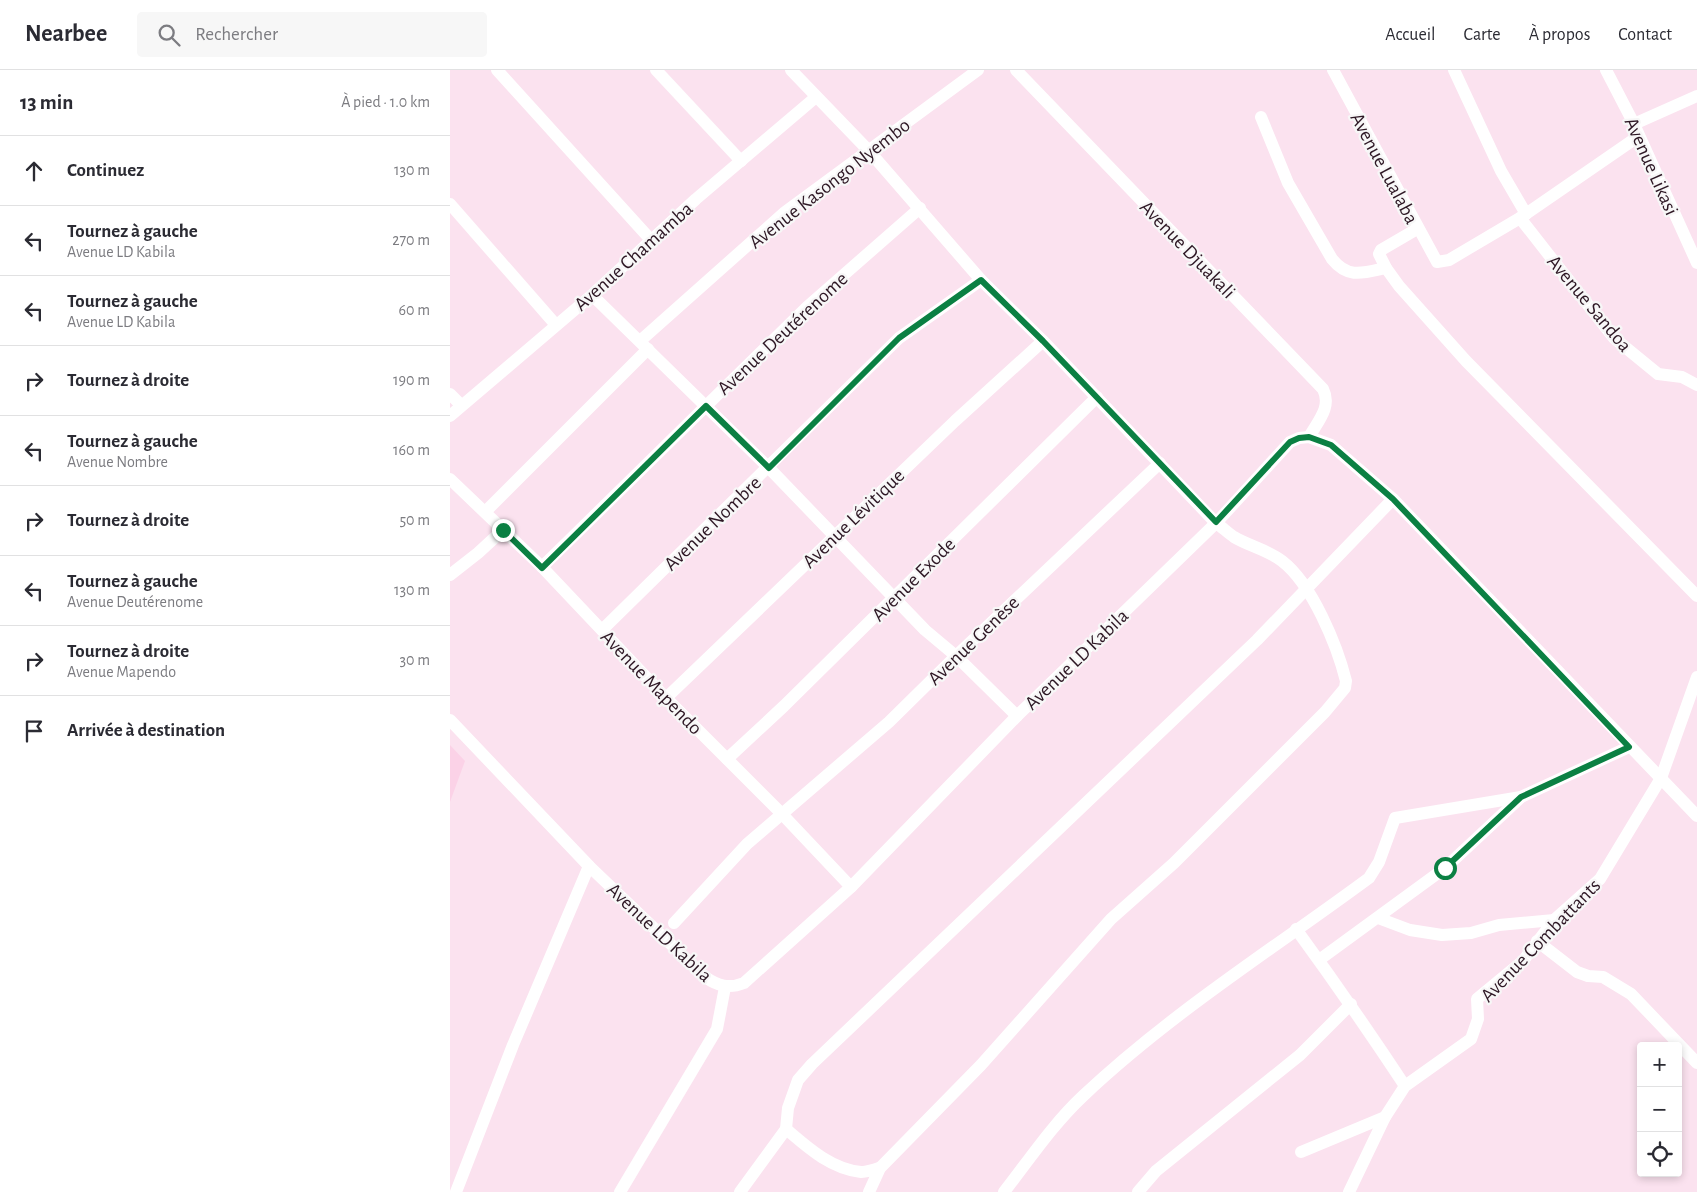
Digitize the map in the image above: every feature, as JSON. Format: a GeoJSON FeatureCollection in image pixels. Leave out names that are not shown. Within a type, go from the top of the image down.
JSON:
{"type":"FeatureCollection","features":[{"type":"Feature","properties":{"kind":"street"},"geometry":{"type":"LineString","coordinates":[[497,70],[651,240]]}},
{"type":"Feature","properties":{"kind":"street"},"geometry":{"type":"LineString","coordinates":[[656,70],[741,161]]}},
{"type":"Feature","properties":{"kind":"street"},"geometry":{"type":"LineString","coordinates":[[791,70],[869,151],[981,280],[1097,396],[1216,522],[1234,536],[1283,562],[1305,590],[1332,636],[1340,656],[1346,681],[1345,688],[1326,712],[1174,863],[1111,918],[981,1065],[880,1168],[869,1192]]}},
{"type":"Feature","properties":{"kind":"street","name":"Avenue Kasongo Nyembo"},"geometry":{"type":"LineString","coordinates":[[486,512],[644,345],[785,212],[978,70]]}},
{"type":"Feature","properties":{"kind":"street","name":"Avenue Djuakali"},"geometry":{"type":"LineString","coordinates":[[1016,70],[1323,389],[1327,397],[1327,404],[1309,437]]}},
{"type":"Feature","properties":{"kind":"street","name":"Avenue Lualaba"},"geometry":{"type":"LineString","coordinates":[[1333,70],[1434,260],[1440,263],[1449,260],[1523,216]]}},
{"type":"Feature","properties":{"kind":"street","name":"Avenue Sandoa"},"geometry":{"type":"LineString","coordinates":[[1454,70],[1523,216],[1614,338],[1658,374],[1682,377],[1697,385]]}},
{"type":"Feature","properties":{"kind":"street","name":"Avenue Likasi"},"geometry":{"type":"LineString","coordinates":[[1606,70],[1636,130],[1697,263]]}},
{"type":"Feature","properties":{"kind":"street"},"geometry":{"type":"LineString","coordinates":[[1523,216],[1636,130],[1697,96]]}},
{"type":"Feature","properties":{"kind":"street","name":"Avenue Chamamba"},"geometry":{"type":"LineString","coordinates":[[450,416],[592,295],[651,240],[816,97]]}},
{"type":"Feature","properties":{"kind":"street"},"geometry":{"type":"LineString","coordinates":[[1261,117],[1288,183],[1332,259],[1341,270],[1349,273],[1386,268]]}},
{"type":"Feature","properties":{"kind":"street"},"geometry":{"type":"LineString","coordinates":[[450,204],[556,325]]}},
{"type":"Feature","properties":{"kind":"street","name":"Avenue Deutérenome"},"geometry":{"type":"LineString","coordinates":[[542,568],[807,307],[920,208]]}},
{"type":"Feature","properties":{"kind":"street"},"geometry":{"type":"LineString","coordinates":[[1417,229],[1381,250],[1380,254],[1386,268],[1466,361],[1697,596]]}},
{"type":"Feature","properties":{"kind":"street","name":"Avenue Nombre"},"geometry":{"type":"LineString","coordinates":[[602,630],[769,468],[899,338],[981,280]]}},
{"type":"Feature","properties":{"kind":"street"},"geometry":{"type":"LineString","coordinates":[[592,295],[769,468],[893,598],[1017,716]]}},
{"type":"Feature","properties":{"kind":"street","name":"Avenue Lévitique"},"geometry":{"type":"LineString","coordinates":[[666,698],[834,535],[1043,341]]}},
{"type":"Feature","properties":{"kind":"street"},"geometry":{"type":"LineString","coordinates":[[450,394],[461,405]]}},
{"type":"Feature","properties":{"kind":"street","name":"Avenue Exode"},"geometry":{"type":"LineString","coordinates":[[727,759],[784,706],[1097,396]]}},
{"type":"Feature","properties":{"kind":"street"},"geometry":{"type":"LineString","coordinates":[[1309,437],[1331,445],[1393,499],[1629,747],[1697,815]]}},
{"type":"Feature","properties":{"kind":"street","name":"Avenue LD Kabila"},"geometry":{"type":"LineString","coordinates":[[450,720],[589,866],[705,977],[714,984],[735,987],[744,983],[851,887],[1017,716],[1216,522],[1290,442],[1299,438],[1309,437]]}},
{"type":"Feature","properties":{"kind":"street","name":"Avenue Genèse"},"geometry":{"type":"LineString","coordinates":[[674,923],[747,844],[889,722],[1160,463]]}},
{"type":"Feature","properties":{"kind":"street","name":"Avenue Mapendo"},"geometry":{"type":"LineString","coordinates":[[450,479],[542,568],[851,887]]}},
{"type":"Feature","properties":{"kind":"street"},"geometry":{"type":"LineString","coordinates":[[740,1192],[786,1129],[788,1108],[798,1080],[812,1064],[1179,716],[1393,499]]}},
{"type":"Feature","properties":{"kind":"street"},"geometry":{"type":"LineString","coordinates":[[450,575],[503,530]]}},
{"type":"Feature","properties":{"kind":"street","name":"Avenue Combattants"},"geometry":{"type":"LineString","coordinates":[[1349,1192],[1385,1117],[1406,1086],[1472,1039],[1478,1019],[1477,999],[1523,961],[1554,920],[1600,879],[1661,778],[1697,677]]}},
{"type":"Feature","properties":{"kind":"street"},"geometry":{"type":"LineString","coordinates":[[1004,1192],[1082,1097],[1148,1040],[1228,978],[1369,878],[1378,862],[1395,818],[1521,797],[1629,747]]}},
{"type":"Feature","properties":{"kind":"street"},"geometry":{"type":"LineString","coordinates":[[1319,960],[1445,868],[1521,797]]}},
{"type":"Feature","properties":{"kind":"street"},"geometry":{"type":"LineString","coordinates":[[456,1192],[513,1045],[589,866]]}},
{"type":"Feature","properties":{"kind":"street"},"geometry":{"type":"LineString","coordinates":[[1378,918],[1410,930],[1442,935],[1471,933],[1499,926],[1554,920]]}},
{"type":"Feature","properties":{"kind":"street"},"geometry":{"type":"LineString","coordinates":[[1296,929],[1351,1004],[1360,1022],[1406,1086]]}},
{"type":"Feature","properties":{"kind":"street"},"geometry":{"type":"LineString","coordinates":[[1538,941],[1578,972],[1588,976],[1603,976],[1631,994],[1697,1063]]}},
{"type":"Feature","properties":{"kind":"street"},"geometry":{"type":"LineString","coordinates":[[620,1192],[718,1029],[725,987]]}},
{"type":"Feature","properties":{"kind":"street"},"geometry":{"type":"LineString","coordinates":[[1138,1192],[1156,1171],[1300,1055],[1351,1004]]}},
{"type":"Feature","properties":{"kind":"street"},"geometry":{"type":"LineString","coordinates":[[1300,1152],[1385,1117]]}},
{"type":"Feature","properties":{"kind":"street"},"geometry":{"type":"LineString","coordinates":[[786,1129],[814,1152],[838,1166],[862,1172],[880,1168]]}},
{"type":"Feature","properties":{"kind":"shaded area"},"geometry":{"type":"Polygon","coordinates":[[[450,745],[465,761],[450,802],[450,745]]]}},
{"type":"Feature","properties":{"kind":"route"},"geometry":{"type":"LineString","coordinates":[[503,530],[542,568],[706,406],[769,468],[899,338],[981,280],[1043,341],[1216,522],[1290,442],[1299,438],[1309,437],[1320,439],[1331,445],[1393,499],[1514,623],[1629,747],[1521,797],[1445,868]]}}]}
